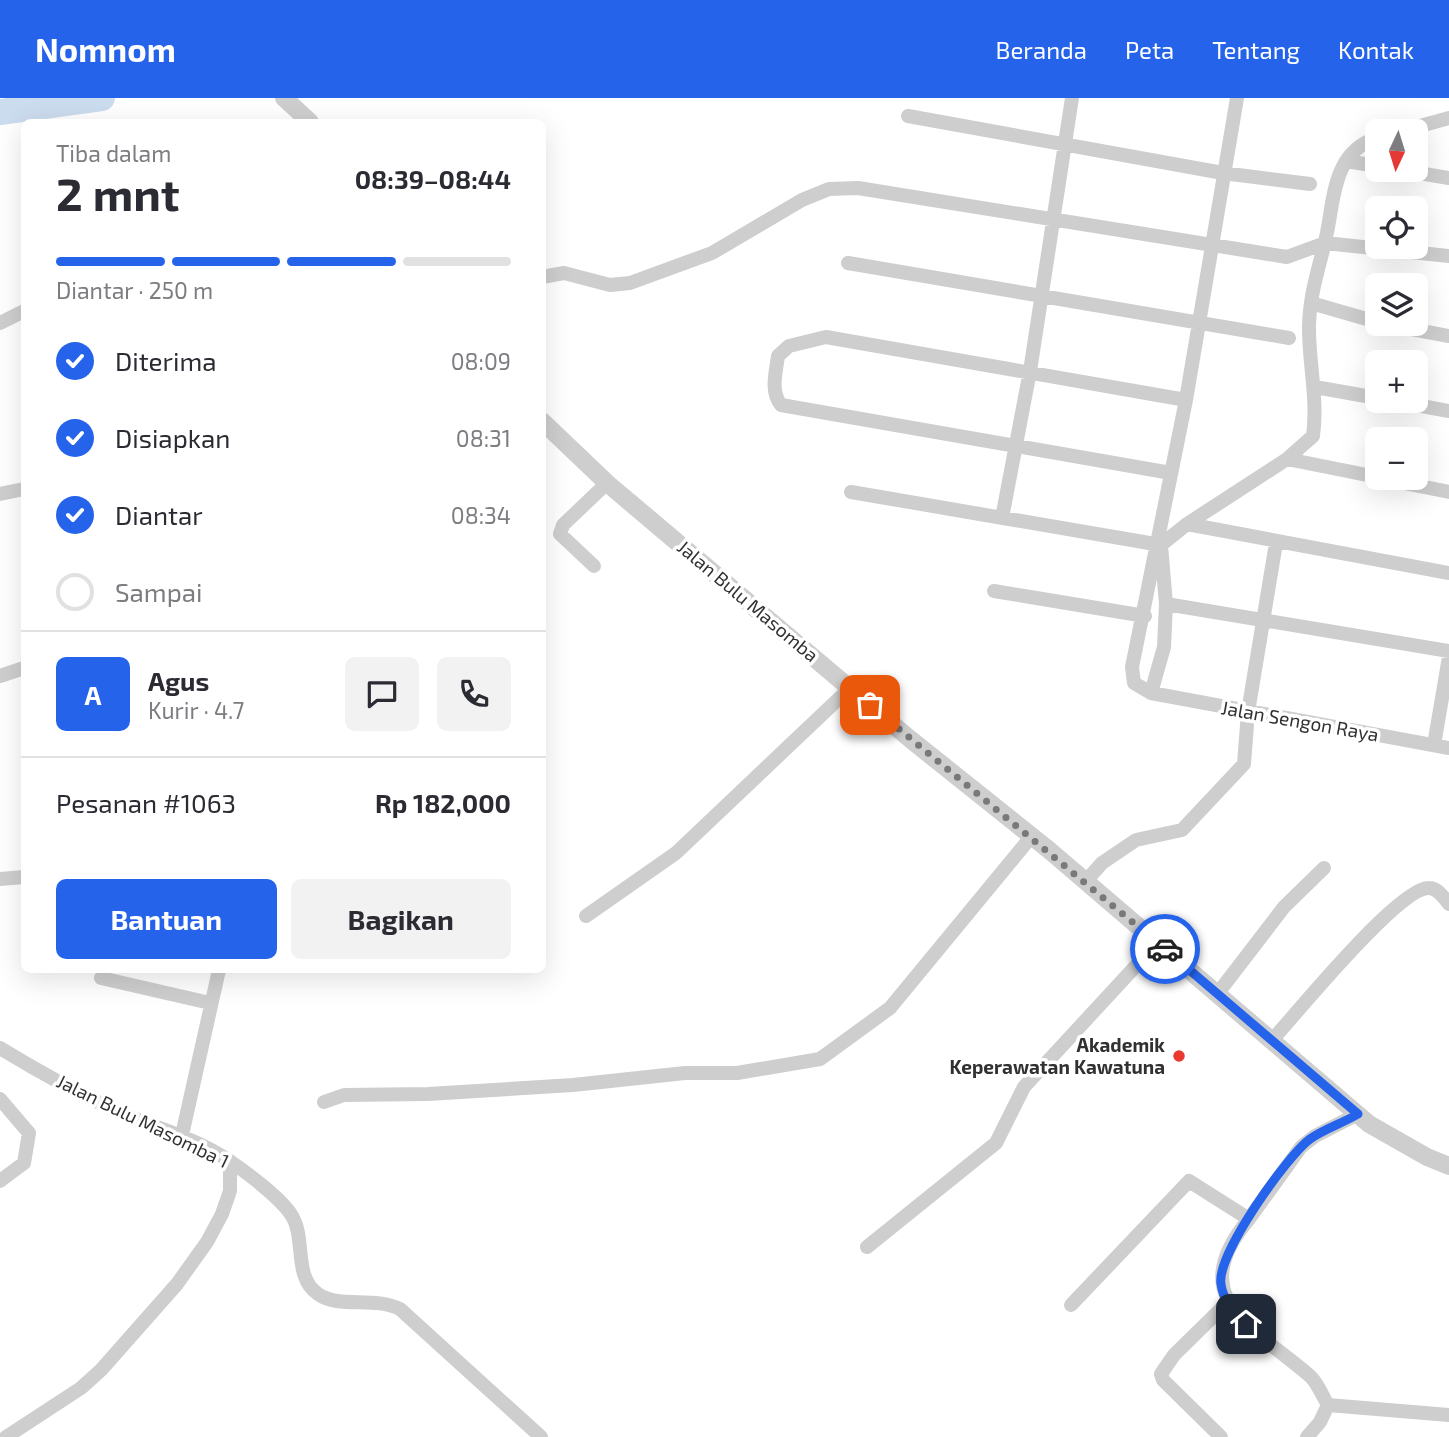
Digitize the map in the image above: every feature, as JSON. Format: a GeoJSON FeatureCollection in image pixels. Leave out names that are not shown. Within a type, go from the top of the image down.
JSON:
{"type":"FeatureCollection","features":[{"type":"Feature","properties":{"kind":"street"},"geometry":{"type":"LineString","coordinates":[[284,98],[307,119]]}},
{"type":"Feature","properties":{"kind":"street"},"geometry":{"type":"LineString","coordinates":[[1002,517],[1030,371],[1072,98]]}},
{"type":"Feature","properties":{"kind":"street"},"geometry":{"type":"LineString","coordinates":[[1236,98],[1186,400],[1155,544],[1145,616],[1132,675],[1134,683],[1151,694],[1164,647],[1166,604],[1161,545],[1187,524],[1287,459],[1313,436],[1315,387],[1309,331],[1313,279],[1325,243],[1330,206],[1346,161],[1365,142]]}},
{"type":"Feature","properties":{"kind":"street"},"geometry":{"type":"LineString","coordinates":[[908,116],[1223,173],[1310,184]]}},
{"type":"Feature","properties":{"kind":"street"},"geometry":{"type":"LineString","coordinates":[[1428,124],[1449,118]]}},
{"type":"Feature","properties":{"kind":"street"},"geometry":{"type":"LineString","coordinates":[[1346,161],[1365,164]]}},
{"type":"Feature","properties":{"kind":"street"},"geometry":{"type":"LineString","coordinates":[[1428,174],[1449,177]]}},
{"type":"Feature","properties":{"kind":"street"},"geometry":{"type":"LineString","coordinates":[[546,276],[564,274],[610,285],[630,283],[712,253],[802,200],[829,189],[858,188],[1287,257],[1325,243],[1449,256]]}},
{"type":"Feature","properties":{"kind":"street"},"geometry":{"type":"LineString","coordinates":[[848,263],[1289,338]]}},
{"type":"Feature","properties":{"kind":"street"},"geometry":{"type":"LineString","coordinates":[[1311,303],[1365,319]]}},
{"type":"Feature","properties":{"kind":"street"},"geometry":{"type":"LineString","coordinates":[[0,323],[21,312]]}},
{"type":"Feature","properties":{"kind":"street"},"geometry":{"type":"LineString","coordinates":[[1428,332],[1449,336]]}},
{"type":"Feature","properties":{"kind":"street"},"geometry":{"type":"LineString","coordinates":[[1171,474],[780,405],[775,398],[774,387],[778,356],[789,346],[826,337],[1186,400]]}},
{"type":"Feature","properties":{"kind":"street"},"geometry":{"type":"LineString","coordinates":[[1315,387],[1365,396]]}},
{"type":"Feature","properties":{"kind":"street"},"geometry":{"type":"LineString","coordinates":[[1428,407],[1449,411]]}},
{"type":"Feature","properties":{"kind":"street","name":"Jalan Bulu Masomba"},"geometry":{"type":"LineString","coordinates":[[546,428],[850,688],[1218,993],[1358,1114],[1388,1136],[1449,1166]]}},
{"type":"Feature","properties":{"kind":"street"},"geometry":{"type":"LineString","coordinates":[[1287,459],[1365,475]]}},
{"type":"Feature","properties":{"kind":"street"},"geometry":{"type":"LineString","coordinates":[[594,566],[560,534],[563,524],[607,482]]}},
{"type":"Feature","properties":{"kind":"street"},"geometry":{"type":"LineString","coordinates":[[1428,488],[1449,492]]}},
{"type":"Feature","properties":{"kind":"street"},"geometry":{"type":"LineString","coordinates":[[0,494],[21,490]]}},
{"type":"Feature","properties":{"kind":"street"},"geometry":{"type":"LineString","coordinates":[[851,492],[1155,544]]}},
{"type":"Feature","properties":{"kind":"street"},"geometry":{"type":"LineString","coordinates":[[1187,524],[1276,543],[1449,573]]}},
{"type":"Feature","properties":{"kind":"street"},"geometry":{"type":"LineString","coordinates":[[1085,882],[1101,863],[1136,840],[1182,830],[1244,764],[1248,712],[1276,543]]}},
{"type":"Feature","properties":{"kind":"street"},"geometry":{"type":"LineString","coordinates":[[994,591],[1145,616]]}},
{"type":"Feature","properties":{"kind":"street"},"geometry":{"type":"LineString","coordinates":[[1166,604],[1449,651]]}},
{"type":"Feature","properties":{"kind":"street"},"geometry":{"type":"LineString","coordinates":[[1442,746],[1449,657]]}},
{"type":"Feature","properties":{"kind":"street"},"geometry":{"type":"LineString","coordinates":[[0,676],[21,669]]}},
{"type":"Feature","properties":{"kind":"street"},"geometry":{"type":"LineString","coordinates":[[586,916],[676,853],[850,688]]}},
{"type":"Feature","properties":{"kind":"street","name":"Jalan Sengon Raya"},"geometry":{"type":"LineString","coordinates":[[1151,694],[1442,746]]}},
{"type":"Feature","properties":{"kind":"street"},"geometry":{"type":"LineString","coordinates":[[324,1102],[344,1095],[442,1093],[685,1073],[737,1073],[820,1059],[890,1008],[1031,837]]}},
{"type":"Feature","properties":{"kind":"street"},"geometry":{"type":"LineString","coordinates":[[1218,993],[1284,907],[1324,868]]}},
{"type":"Feature","properties":{"kind":"street"},"geometry":{"type":"LineString","coordinates":[[0,878],[21,877]]}},
{"type":"Feature","properties":{"kind":"street"},"geometry":{"type":"LineString","coordinates":[[1273,1040],[1371,929],[1403,904],[1429,888],[1438,891],[1449,904]]}},
{"type":"Feature","properties":{"kind":"street"},"geometry":{"type":"LineString","coordinates":[[867,1247],[996,1143],[1024,1087],[1157,943]]}},
{"type":"Feature","properties":{"kind":"street"},"geometry":{"type":"LineString","coordinates":[[182,1135],[218,973]]}},
{"type":"Feature","properties":{"kind":"street"},"geometry":{"type":"LineString","coordinates":[[101,978],[210,1003]]}},
{"type":"Feature","properties":{"kind":"street","name":"Jalan Bulu Masomba 1"},"geometry":{"type":"LineString","coordinates":[[0,1048],[114,1110],[182,1135],[230,1161],[292,1215],[299,1234],[302,1268],[318,1294],[336,1301],[385,1302],[400,1309],[541,1437]]}},
{"type":"Feature","properties":{"kind":"street"},"geometry":{"type":"LineString","coordinates":[[0,1099],[29,1133],[24,1163],[7,1170],[0,1181]]}},
{"type":"Feature","properties":{"kind":"street"},"geometry":{"type":"LineString","coordinates":[[1328,1405],[1312,1378],[1246,1324],[1227,1303],[1220,1281],[1222,1269],[1236,1236],[1307,1142],[1358,1114]]}},
{"type":"Feature","properties":{"kind":"street"},"geometry":{"type":"LineString","coordinates":[[6,1437],[81,1388],[177,1284],[207,1242],[222,1214],[230,1191],[230,1161]]}},
{"type":"Feature","properties":{"kind":"street"},"geometry":{"type":"LineString","coordinates":[[1071,1305],[1189,1181],[1249,1219]]}},
{"type":"Feature","properties":{"kind":"street"},"geometry":{"type":"LineString","coordinates":[[1221,1437],[1163,1380],[1161,1372],[1174,1355],[1227,1303]]}},
{"type":"Feature","properties":{"kind":"street"},"geometry":{"type":"LineString","coordinates":[[1328,1405],[1449,1415]]}},
{"type":"Feature","properties":{"kind":"street"},"geometry":{"type":"LineString","coordinates":[[1307,1437],[1320,1422],[1328,1405]]}},
{"type":"Feature","properties":{"kind":"waterway"},"geometry":{"type":"LineString","coordinates":[[0,112],[102,98]]}},
{"type":"Feature","properties":{"kind":"way so far"},"geometry":{"type":"LineString","coordinates":[[870,705],[1049,850],[1165,949]]}},
{"type":"Feature","properties":{"kind":"place","name":"Akademik Keperawatan Kawatuna"},"geometry":{"type":"Point","coordinates":[1179,1056]}},
{"type":"Feature","properties":{"kind":"route"},"geometry":{"type":"LineString","coordinates":[[1165,949],[1358,1114],[1315,1136],[1301,1147],[1236,1236],[1222,1269],[1220,1281],[1227,1303],[1246,1324]]}}]}
